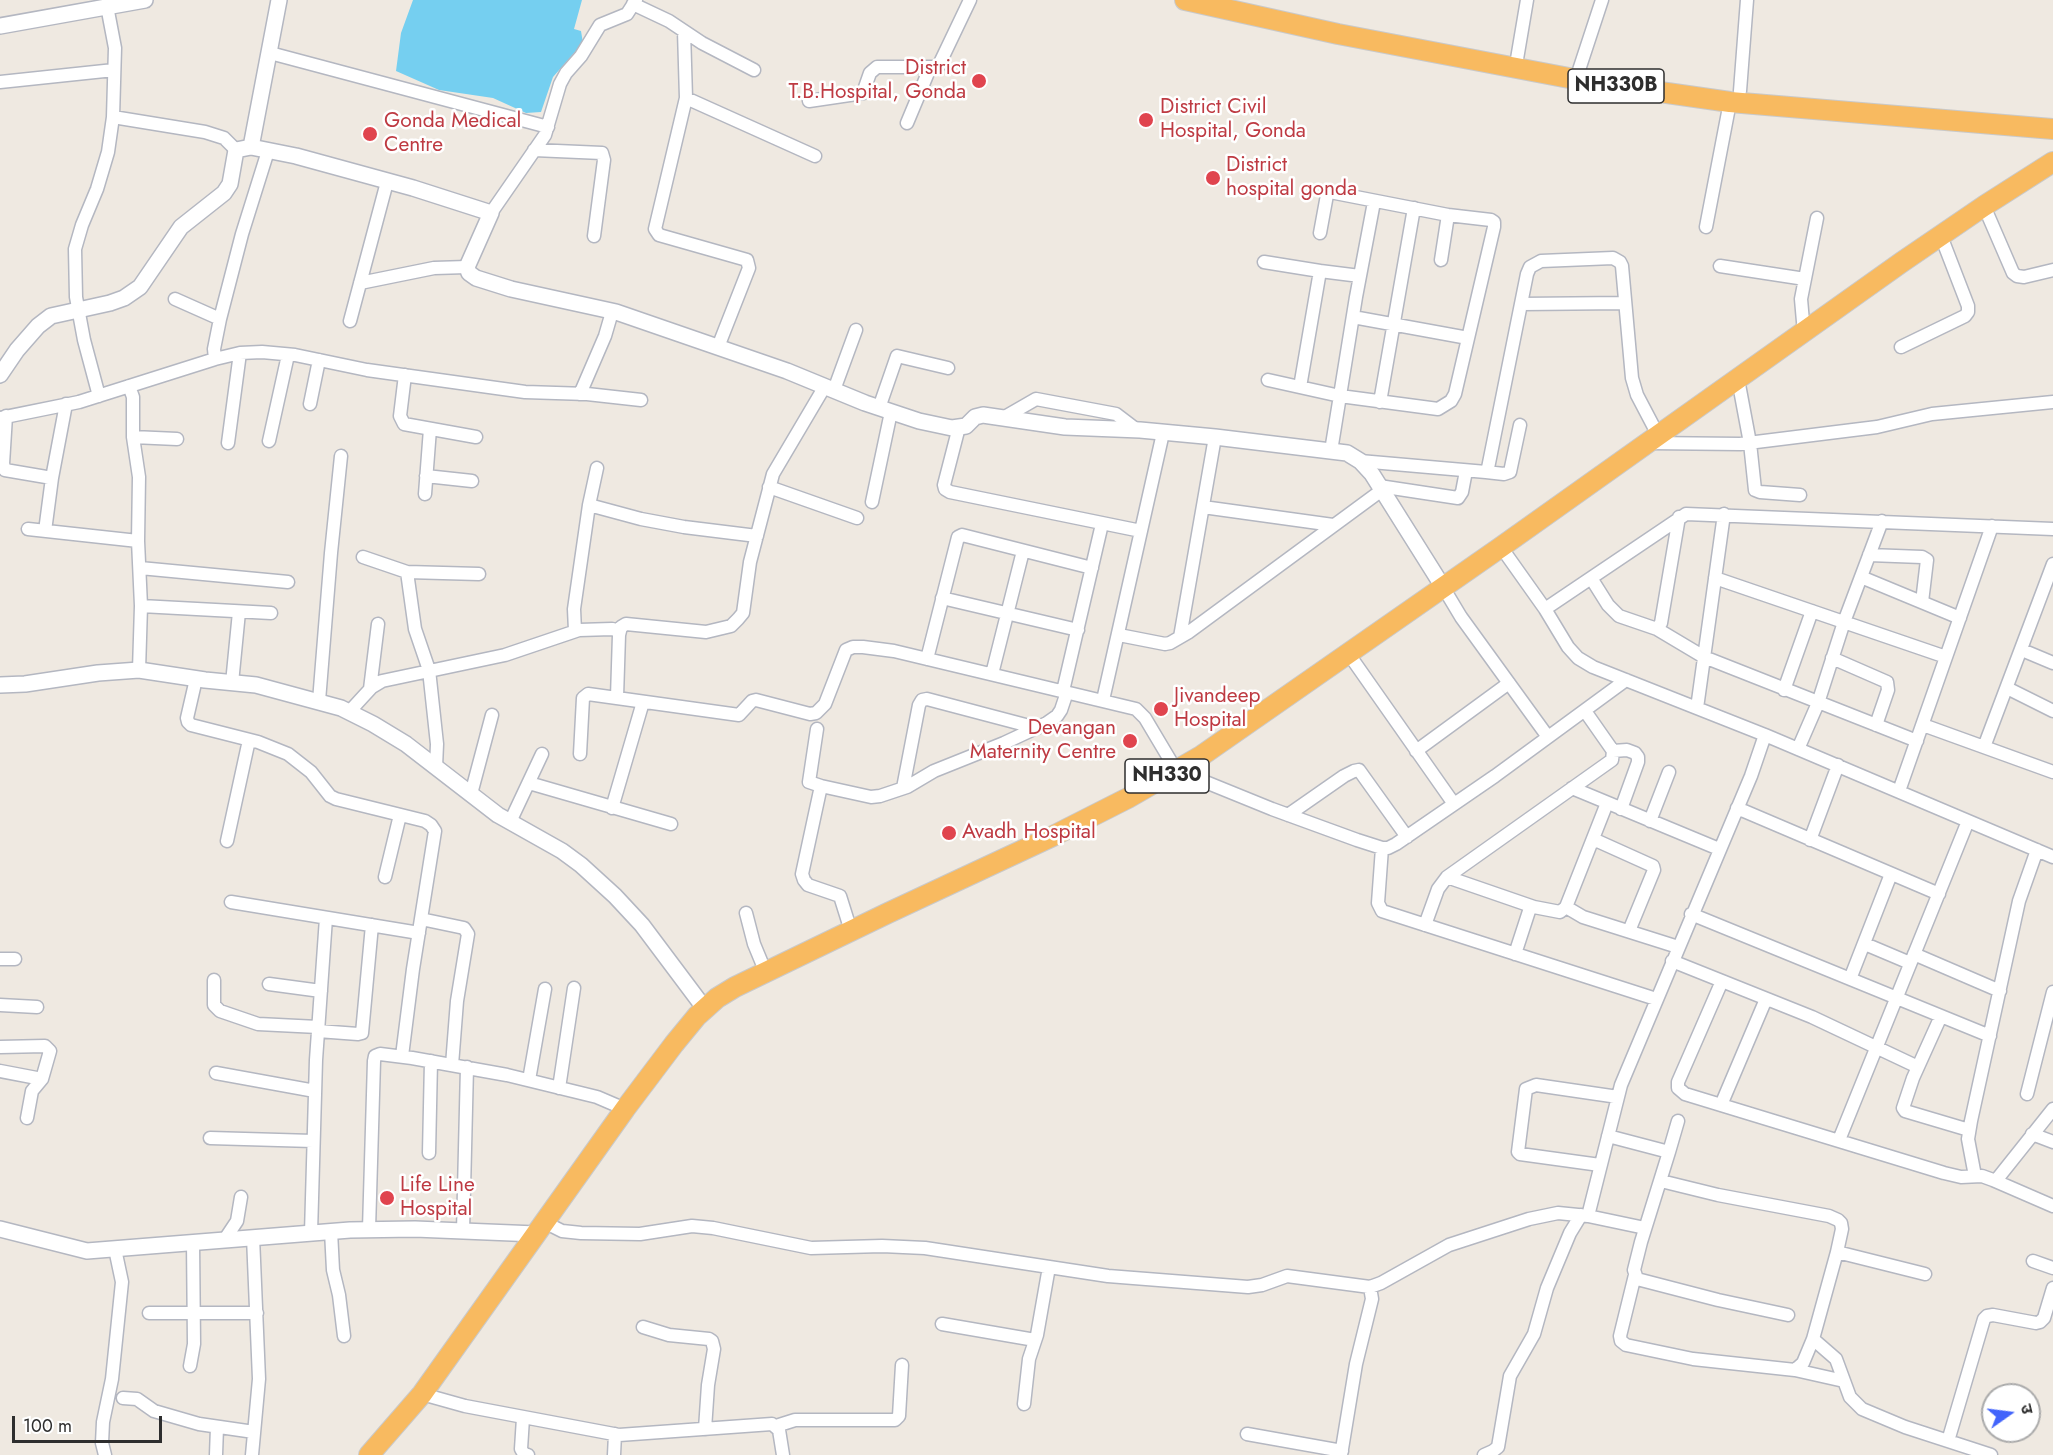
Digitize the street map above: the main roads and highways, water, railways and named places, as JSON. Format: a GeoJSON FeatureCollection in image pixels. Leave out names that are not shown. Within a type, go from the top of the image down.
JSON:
{"type":"FeatureCollection","features":[{"type":"Feature","properties":{"kind":"highway","name":"NH330B"},"geometry":{"type":"LineString","coordinates":[[1185,0],[1338,34],[1590,82],[2053,129]]}},
{"type":"Feature","properties":{"kind":"highway","name":"NH330B"},"geometry":{"type":"LineString","coordinates":[[1223,0],[1327,24],[1735,96],[2053,118]]}},
{"type":"Feature","properties":{"kind":"highway","name":"NH330"},"geometry":{"type":"LineString","coordinates":[[369,1455],[422,1394],[625,1108],[674,1044],[717,998],[735,987],[1063,831],[1128,798],[1201,756],[1502,547],[1984,206],[2053,162]]}},
{"type":"Feature","properties":{"kind":"water"},"geometry":{"type":"Polygon","coordinates":[[[413,0],[582,0],[574,29],[581,31],[583,43],[553,77],[541,112],[526,113],[493,98],[439,90],[396,71],[401,33],[413,0]]]}},
{"type":"Feature","properties":{"kind":"place","name":"District T.B.Hospital, Gonda"},"geometry":{"type":"Point","coordinates":[979,81]}},
{"type":"Feature","properties":{"kind":"place","name":"District Civil Hospital, Gonda"},"geometry":{"type":"Point","coordinates":[1146,120]}},
{"type":"Feature","properties":{"kind":"place","name":"Gonda Medical Centre"},"geometry":{"type":"Point","coordinates":[370,134]}},
{"type":"Feature","properties":{"kind":"place","name":"District hospital gonda"},"geometry":{"type":"Point","coordinates":[1213,178]}},
{"type":"Feature","properties":{"kind":"place","name":"Jivandeep Hospital"},"geometry":{"type":"Point","coordinates":[1161,709]}},
{"type":"Feature","properties":{"kind":"place","name":"Devangan Maternity Centre"},"geometry":{"type":"Point","coordinates":[1130,741]}},
{"type":"Feature","properties":{"kind":"place","name":"Avadh Hospital"},"geometry":{"type":"Point","coordinates":[949,833]}},
{"type":"Feature","properties":{"kind":"place","name":"Life Line Hospital"},"geometry":{"type":"Point","coordinates":[387,1198]}}]}
